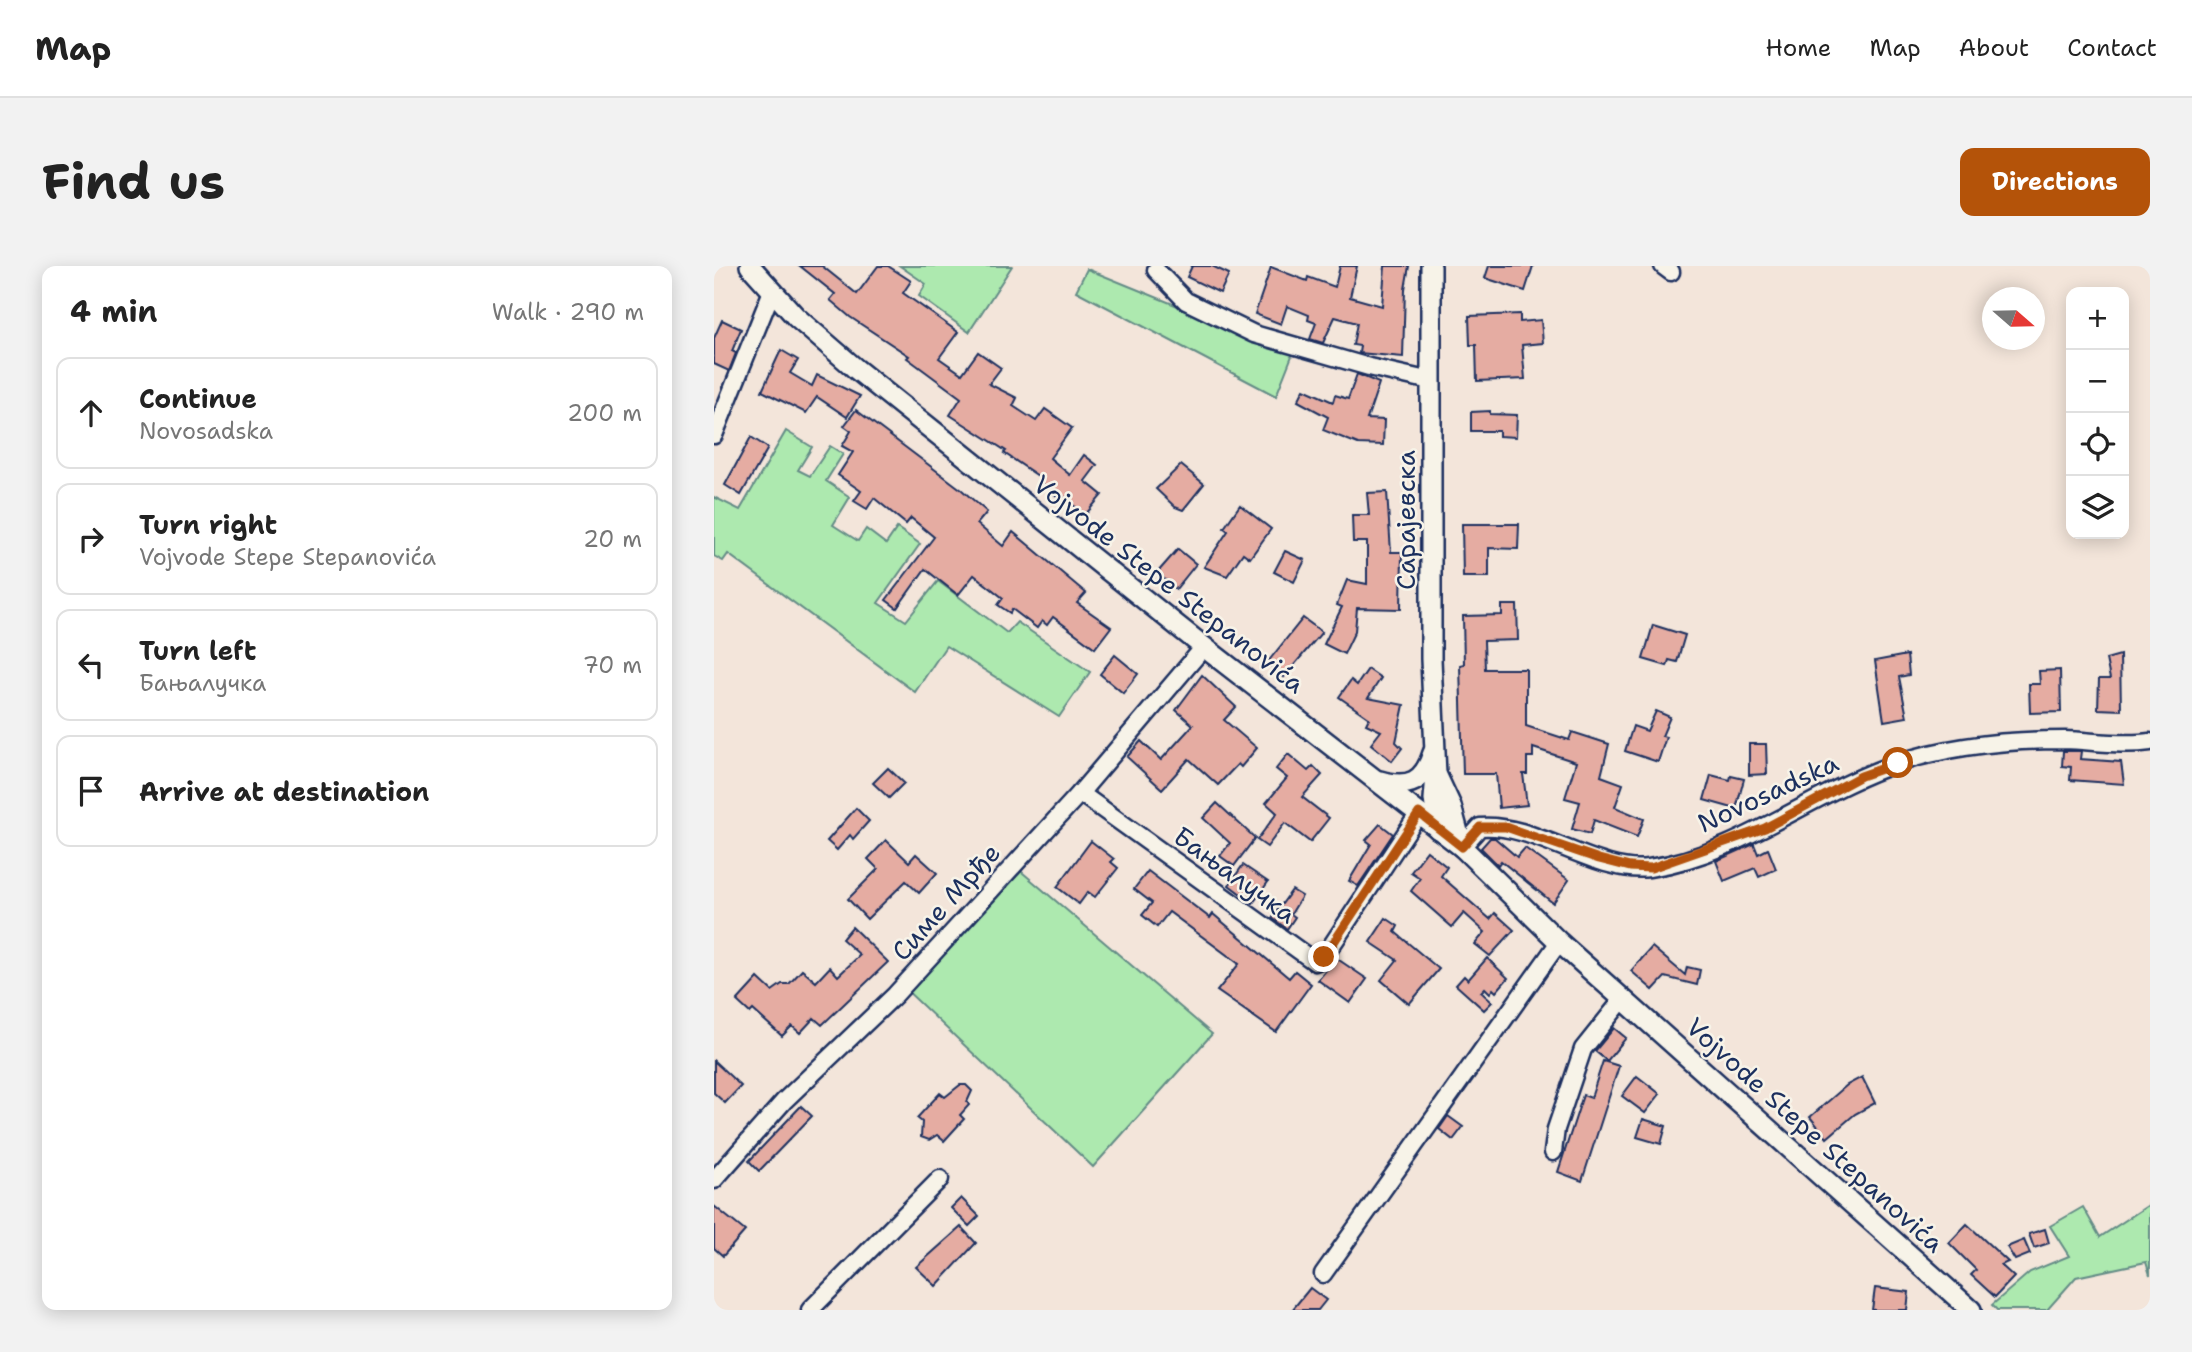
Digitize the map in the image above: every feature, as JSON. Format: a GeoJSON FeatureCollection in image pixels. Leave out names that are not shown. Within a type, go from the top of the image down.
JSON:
{"type":"FeatureCollection","features":[{"type":"Feature","properties":{"kind":"main road","name":"Vojvode Stepe Stepanovića"},"geometry":{"type":"LineString","coordinates":[[750,266],[796,317],[856,369],[1204,647],[1462,847],[1559,942],[1971,1310]]}},
{"type":"Feature","properties":{"kind":"main road","name":"Сарајевска"},"geometry":{"type":"LineString","coordinates":[[1431,266],[1431,659],[1436,775],[1434,799],[1438,829]]}},
{"type":"Feature","properties":{"kind":"main road"},"geometry":{"type":"LineString","coordinates":[[1376,779],[1394,785],[1413,783],[1425,774],[1435,745]]}},
{"type":"Feature","properties":{"kind":"main road"},"geometry":{"type":"LineString","coordinates":[[1436,775],[1451,806],[1462,847]]}},
{"type":"Feature","properties":{"kind":"street"},"geometry":{"type":"LineString","coordinates":[[1156,270],[1186,301],[1254,334],[1369,367],[1431,381]]}},
{"type":"Feature","properties":{"kind":"street"},"geometry":{"type":"LineString","coordinates":[[714,435],[772,291]]}},
{"type":"Feature","properties":{"kind":"street","name":"Симе Мрђе"},"geometry":{"type":"LineString","coordinates":[[714,1180],[784,1101],[895,995],[1080,793],[1204,647]]}},
{"type":"Feature","properties":{"kind":"street","name":"Novosadska"},"geometry":{"type":"LineString","coordinates":[[1462,847],[1480,827],[1506,827],[1599,859],[1630,867],[1651,868],[1765,828],[1861,776],[1932,753],[2007,741],[2150,742]]}},
{"type":"Feature","properties":{"kind":"street","name":"Бањалучка"},"geometry":{"type":"LineString","coordinates":[[1080,793],[1315,962],[1324,957],[1419,813]]}},
{"type":"Feature","properties":{"kind":"street"},"geometry":{"type":"LineString","coordinates":[[1322,1274],[1559,942]]}},
{"type":"Feature","properties":{"kind":"street"},"geometry":{"type":"LineString","coordinates":[[1553,1152],[1556,1129],[1583,1049],[1623,999]]}},
{"type":"Feature","properties":{"kind":"street"},"geometry":{"type":"LineString","coordinates":[[810,1310],[940,1179]]}},
{"type":"Feature","properties":{"kind":"green space"},"geometry":{"type":"Polygon","coordinates":[[[900,266],[1012,266],[969,332],[919,296],[926,284],[900,266]]]}},
{"type":"Feature","properties":{"kind":"green space"},"geometry":{"type":"Polygon","coordinates":[[[1087,269],[1293,353],[1276,396],[1076,291],[1087,269]]]}},
{"type":"Feature","properties":{"kind":"green space"},"geometry":{"type":"Polygon","coordinates":[[[786,431],[812,447],[798,470],[810,476],[830,446],[843,454],[826,481],[850,497],[833,525],[858,541],[866,529],[886,544],[897,528],[920,544],[878,603],[906,621],[938,581],[1007,633],[1017,622],[1090,672],[1059,717],[946,646],[915,692],[728,554],[723,561],[714,556],[714,497],[740,510],[786,431]]]}},
{"type":"Feature","properties":{"kind":"green space"},"geometry":{"type":"Polygon","coordinates":[[[1016,867],[1212,1034],[1093,1167],[903,987],[1016,867]]]}},
{"type":"Feature","properties":{"kind":"green space"},"geometry":{"type":"Polygon","coordinates":[[[2150,1204],[2150,1275],[2146,1262],[2076,1277],[2047,1310],[1997,1310],[1992,1305],[2030,1272],[2069,1256],[2050,1226],[2083,1207],[2100,1237],[2150,1204]]]}},
{"type":"Feature","properties":{"kind":"building"},"geometry":{"type":"Polygon","coordinates":[[[800,266],[822,266],[857,294],[878,266],[888,266],[911,281],[903,293],[958,332],[939,358],[962,374],[978,352],[1001,368],[989,384],[1017,398],[1013,406],[1036,421],[1045,409],[1072,428],[1050,458],[1070,475],[1084,455],[1097,465],[1085,481],[1102,495],[1085,515],[1060,494],[1058,497],[1039,481],[1041,478],[1004,453],[1006,451],[950,415],[961,398],[907,358],[909,356],[850,317],[830,300],[835,294],[800,266]]]}},
{"type":"Feature","properties":{"kind":"building"},"geometry":{"type":"Polygon","coordinates":[[[1192,266],[1212,266],[1229,274],[1220,293],[1187,277],[1192,266]]]}},
{"type":"Feature","properties":{"kind":"building"},"geometry":{"type":"Polygon","coordinates":[[[1340,266],[1357,266],[1350,297],[1382,306],[1385,266],[1409,266],[1405,289],[1403,357],[1359,353],[1360,346],[1353,345],[1357,323],[1335,317],[1323,343],[1310,339],[1316,323],[1308,320],[1309,315],[1287,306],[1281,324],[1255,314],[1271,267],[1307,281],[1308,277],[1335,287],[1340,266]]]}},
{"type":"Feature","properties":{"kind":"building"},"geometry":{"type":"Polygon","coordinates":[[[1489,266],[1533,266],[1525,291],[1485,278],[1489,266]]]}},
{"type":"Feature","properties":{"kind":"building"},"geometry":{"type":"Polygon","coordinates":[[[1520,314],[1520,322],[1541,320],[1543,343],[1522,345],[1525,379],[1477,381],[1476,345],[1470,345],[1469,316],[1520,314]]]}},
{"type":"Feature","properties":{"kind":"building"},"geometry":{"type":"Polygon","coordinates":[[[722,320],[741,329],[732,351],[736,353],[729,371],[714,364],[714,338],[722,320]]]}},
{"type":"Feature","properties":{"kind":"building"},"geometry":{"type":"Polygon","coordinates":[[[781,350],[798,360],[790,373],[812,386],[817,375],[860,396],[847,417],[817,397],[806,413],[762,391],[781,350]]]}},
{"type":"Feature","properties":{"kind":"building"},"geometry":{"type":"Polygon","coordinates":[[[1357,374],[1379,383],[1367,419],[1384,420],[1383,445],[1358,444],[1323,430],[1328,417],[1298,401],[1304,389],[1333,402],[1335,395],[1348,399],[1357,374]]]}},
{"type":"Feature","properties":{"kind":"building"},"geometry":{"type":"Polygon","coordinates":[[[856,410],[987,512],[977,524],[1003,546],[1013,532],[1086,593],[1077,603],[1111,627],[1095,648],[1053,617],[1047,625],[1042,621],[1037,628],[1012,609],[1010,613],[998,605],[1003,598],[974,575],[958,595],[925,569],[897,608],[886,600],[934,537],[911,518],[906,524],[874,498],[867,509],[854,501],[861,491],[838,475],[853,452],[842,446],[851,431],[844,426],[856,410]]]}},
{"type":"Feature","properties":{"kind":"building"},"geometry":{"type":"Polygon","coordinates":[[[1490,411],[1490,414],[1517,415],[1516,437],[1499,436],[1499,431],[1471,431],[1471,412],[1490,411]]]}},
{"type":"Feature","properties":{"kind":"building"},"geometry":{"type":"Polygon","coordinates":[[[751,437],[768,448],[741,495],[725,485],[751,437]]]}},
{"type":"Feature","properties":{"kind":"building"},"geometry":{"type":"Polygon","coordinates":[[[1181,465],[1204,484],[1183,510],[1175,507],[1156,489],[1181,465]]]}},
{"type":"Feature","properties":{"kind":"building"},"geometry":{"type":"Polygon","coordinates":[[[1387,492],[1391,552],[1402,552],[1401,609],[1357,608],[1355,631],[1344,654],[1324,644],[1342,607],[1337,605],[1347,580],[1367,584],[1367,542],[1353,542],[1352,515],[1369,515],[1367,493],[1387,492]]]}},
{"type":"Feature","properties":{"kind":"building"},"geometry":{"type":"Polygon","coordinates":[[[1240,505],[1271,529],[1250,558],[1243,553],[1227,576],[1204,567],[1228,531],[1224,528],[1240,505]]]}},
{"type":"Feature","properties":{"kind":"building"},"geometry":{"type":"Polygon","coordinates":[[[1462,524],[1519,524],[1518,549],[1489,548],[1489,577],[1463,577],[1462,524]]]}},
{"type":"Feature","properties":{"kind":"building"},"geometry":{"type":"Polygon","coordinates":[[[1178,549],[1196,564],[1176,589],[1157,573],[1178,549]]]}},
{"type":"Feature","properties":{"kind":"building"},"geometry":{"type":"Polygon","coordinates":[[[1285,551],[1305,560],[1294,582],[1274,572],[1285,551]]]}},
{"type":"Feature","properties":{"kind":"building"},"geometry":{"type":"Polygon","coordinates":[[[1502,605],[1517,605],[1518,640],[1484,641],[1485,669],[1526,669],[1526,726],[1569,740],[1572,732],[1609,744],[1601,776],[1623,784],[1615,807],[1644,819],[1637,837],[1594,820],[1590,834],[1572,829],[1580,802],[1565,798],[1576,762],[1533,748],[1533,757],[1527,757],[1527,774],[1523,774],[1527,805],[1499,808],[1496,774],[1463,774],[1460,665],[1464,664],[1463,616],[1502,615],[1502,605]]]}},
{"type":"Feature","properties":{"kind":"building"},"geometry":{"type":"Polygon","coordinates":[[[1303,618],[1322,632],[1284,677],[1267,663],[1303,618]]]}},
{"type":"Feature","properties":{"kind":"building"},"geometry":{"type":"Polygon","coordinates":[[[1653,625],[1685,635],[1677,662],[1669,660],[1667,666],[1643,659],[1653,625]]]}},
{"type":"Feature","properties":{"kind":"building"},"geometry":{"type":"Polygon","coordinates":[[[1115,655],[1138,674],[1123,693],[1100,674],[1115,655]]]}},
{"type":"Feature","properties":{"kind":"building"},"geometry":{"type":"Polygon","coordinates":[[[1907,655],[1909,675],[1899,677],[1907,717],[1884,721],[1875,661],[1907,655]]]}},
{"type":"Feature","properties":{"kind":"building"},"geometry":{"type":"Polygon","coordinates":[[[2120,655],[2121,710],[2098,709],[2099,679],[2110,679],[2106,659],[2120,655]]]}},
{"type":"Feature","properties":{"kind":"building"},"geometry":{"type":"Polygon","coordinates":[[[1368,669],[1381,678],[1368,698],[1404,705],[1396,742],[1402,748],[1392,761],[1371,744],[1381,731],[1366,724],[1369,718],[1339,697],[1351,680],[1357,685],[1368,669]]]}},
{"type":"Feature","properties":{"kind":"building"},"geometry":{"type":"Polygon","coordinates":[[[2060,670],[2061,712],[2030,713],[2029,684],[2040,684],[2039,671],[2060,670]]]}},
{"type":"Feature","properties":{"kind":"building"},"geometry":{"type":"Polygon","coordinates":[[[1202,675],[1236,707],[1224,720],[1257,748],[1241,767],[1238,764],[1218,785],[1189,759],[1162,789],[1127,757],[1141,741],[1161,760],[1193,725],[1176,710],[1202,675]]]}},
{"type":"Feature","properties":{"kind":"building"},"geometry":{"type":"Polygon","coordinates":[[[1656,711],[1670,717],[1662,736],[1666,737],[1658,762],[1625,751],[1633,726],[1647,731],[1656,711]]]}},
{"type":"Feature","properties":{"kind":"building"},"geometry":{"type":"Polygon","coordinates":[[[1749,744],[1766,744],[1767,774],[1749,775],[1749,744]]]}},
{"type":"Feature","properties":{"kind":"building"},"geometry":{"type":"Polygon","coordinates":[[[2063,751],[2081,751],[2080,759],[2121,762],[2124,784],[2070,780],[2071,767],[2062,766],[2063,751]]]}},
{"type":"Feature","properties":{"kind":"building"},"geometry":{"type":"Polygon","coordinates":[[[1288,754],[1308,771],[1313,766],[1322,775],[1302,797],[1329,818],[1310,842],[1285,823],[1267,847],[1257,840],[1277,813],[1266,803],[1287,778],[1276,769],[1288,754]]]}},
{"type":"Feature","properties":{"kind":"building"},"geometry":{"type":"Polygon","coordinates":[[[888,768],[904,783],[889,798],[873,783],[888,768]]]}},
{"type":"Feature","properties":{"kind":"building"},"geometry":{"type":"Polygon","coordinates":[[[1711,775],[1730,780],[1731,776],[1744,779],[1736,809],[1704,800],[1711,775]]]}},
{"type":"Feature","properties":{"kind":"building"},"geometry":{"type":"Polygon","coordinates":[[[1217,803],[1255,838],[1234,866],[1220,856],[1230,843],[1203,818],[1217,803]]]}},
{"type":"Feature","properties":{"kind":"building"},"geometry":{"type":"Polygon","coordinates":[[[856,808],[869,821],[853,839],[850,835],[837,850],[827,841],[856,808]]]}},
{"type":"Feature","properties":{"kind":"building"},"geometry":{"type":"Polygon","coordinates":[[[1380,824],[1393,834],[1358,886],[1349,881],[1371,844],[1366,840],[1380,824]]]}},
{"type":"Feature","properties":{"kind":"building"},"geometry":{"type":"Polygon","coordinates":[[[1490,838],[1495,838],[1517,857],[1525,848],[1569,880],[1553,903],[1501,861],[1498,865],[1481,848],[1490,838]]]}},
{"type":"Feature","properties":{"kind":"building"},"geometry":{"type":"Polygon","coordinates":[[[886,840],[909,862],[916,854],[937,873],[919,893],[906,881],[867,919],[848,899],[878,869],[868,859],[886,840]]]}},
{"type":"Feature","properties":{"kind":"building"},"geometry":{"type":"Polygon","coordinates":[[[1091,841],[1114,859],[1111,862],[1118,868],[1095,897],[1088,892],[1079,904],[1057,887],[1091,841]]]}},
{"type":"Feature","properties":{"kind":"building"},"geometry":{"type":"Polygon","coordinates":[[[1754,844],[1758,854],[1768,849],[1776,869],[1759,877],[1755,868],[1724,881],[1716,861],[1754,844]]]}},
{"type":"Feature","properties":{"kind":"building"},"geometry":{"type":"Polygon","coordinates":[[[1427,851],[1447,867],[1441,876],[1490,919],[1495,913],[1514,930],[1490,956],[1475,944],[1485,932],[1464,913],[1452,927],[1411,891],[1420,878],[1411,872],[1427,851]]]}},
{"type":"Feature","properties":{"kind":"building"},"geometry":{"type":"Polygon","coordinates":[[[1243,865],[1268,882],[1253,903],[1229,885],[1243,865]]]}},
{"type":"Feature","properties":{"kind":"building"},"geometry":{"type":"Polygon","coordinates":[[[1148,871],[1210,918],[1213,914],[1289,978],[1295,971],[1311,984],[1276,1032],[1217,991],[1239,964],[1169,912],[1157,927],[1142,915],[1152,903],[1134,889],[1148,871]]]}},
{"type":"Feature","properties":{"kind":"building"},"geometry":{"type":"Polygon","coordinates":[[[1292,890],[1302,896],[1291,914],[1295,917],[1287,929],[1272,918],[1292,890]]]}},
{"type":"Feature","properties":{"kind":"building"},"geometry":{"type":"Polygon","coordinates":[[[1386,918],[1398,926],[1395,932],[1439,969],[1409,1004],[1381,980],[1397,960],[1370,942],[1386,918]]]}},
{"type":"Feature","properties":{"kind":"building"},"geometry":{"type":"Polygon","coordinates":[[[852,927],[888,962],[822,1025],[814,1018],[800,1033],[792,1026],[782,1036],[753,1010],[750,1013],[737,1001],[758,978],[772,991],[782,984],[789,984],[802,970],[816,982],[830,967],[838,976],[860,955],[842,939],[852,927]]]}},
{"type":"Feature","properties":{"kind":"building"},"geometry":{"type":"Polygon","coordinates":[[[1652,947],[1685,975],[1687,967],[1700,970],[1697,985],[1665,977],[1653,990],[1631,971],[1652,947]]]}},
{"type":"Feature","properties":{"kind":"building"},"geometry":{"type":"Polygon","coordinates":[[[1336,958],[1367,979],[1350,1003],[1318,980],[1336,958]]]}},
{"type":"Feature","properties":{"kind":"building"},"geometry":{"type":"Polygon","coordinates":[[[1487,958],[1508,978],[1496,992],[1493,989],[1490,993],[1485,988],[1481,992],[1492,1002],[1484,1010],[1456,985],[1464,976],[1468,980],[1487,958]]]}},
{"type":"Feature","properties":{"kind":"building"},"geometry":{"type":"Polygon","coordinates":[[[1614,1028],[1626,1038],[1607,1061],[1595,1051],[1614,1028]]]}},
{"type":"Feature","properties":{"kind":"building"},"geometry":{"type":"Polygon","coordinates":[[[714,1061],[741,1086],[725,1103],[714,1093],[714,1061]]]}},
{"type":"Feature","properties":{"kind":"building"},"geometry":{"type":"Polygon","coordinates":[[[1603,1061],[1619,1066],[1582,1181],[1558,1172],[1583,1095],[1591,1098],[1603,1061]]]}},
{"type":"Feature","properties":{"kind":"building"},"geometry":{"type":"Polygon","coordinates":[[[1637,1076],[1660,1094],[1645,1113],[1622,1096],[1637,1076]]]}},
{"type":"Feature","properties":{"kind":"building"},"geometry":{"type":"Polygon","coordinates":[[[1862,1077],[1875,1103],[1855,1114],[1827,1138],[1810,1117],[1847,1085],[1862,1077]]]}},
{"type":"Feature","properties":{"kind":"building"},"geometry":{"type":"Polygon","coordinates":[[[960,1085],[966,1085],[972,1091],[967,1102],[969,1105],[960,1115],[964,1119],[944,1141],[937,1135],[929,1140],[921,1137],[922,1122],[917,1118],[940,1093],[945,1097],[960,1085]]]}},
{"type":"Feature","properties":{"kind":"building"},"geometry":{"type":"Polygon","coordinates":[[[801,1106],[812,1116],[759,1171],[749,1161],[801,1106]]]}},
{"type":"Feature","properties":{"kind":"building"},"geometry":{"type":"Polygon","coordinates":[[[1448,1116],[1463,1127],[1453,1140],[1439,1129],[1448,1116]]]}},
{"type":"Feature","properties":{"kind":"building"},"geometry":{"type":"Polygon","coordinates":[[[1643,1119],[1666,1126],[1661,1144],[1637,1137],[1643,1119]]]}},
{"type":"Feature","properties":{"kind":"building"},"geometry":{"type":"Polygon","coordinates":[[[961,1198],[979,1216],[969,1226],[951,1208],[961,1198]]]}},
{"type":"Feature","properties":{"kind":"building"},"geometry":{"type":"Polygon","coordinates":[[[714,1206],[745,1231],[723,1256],[714,1248],[714,1206]]]}},
{"type":"Feature","properties":{"kind":"building"},"geometry":{"type":"Polygon","coordinates":[[[1967,1224],[2008,1262],[2001,1265],[2014,1277],[1995,1297],[1971,1275],[1976,1270],[1949,1243],[1967,1224]]]}},
{"type":"Feature","properties":{"kind":"building"},"geometry":{"type":"Polygon","coordinates":[[[961,1227],[976,1243],[936,1286],[916,1267],[961,1227]]]}},
{"type":"Feature","properties":{"kind":"building"},"geometry":{"type":"Polygon","coordinates":[[[2045,1229],[2049,1243],[2034,1248],[2029,1234],[2045,1229]]]}},
{"type":"Feature","properties":{"kind":"building"},"geometry":{"type":"Polygon","coordinates":[[[2024,1240],[2030,1254],[2015,1260],[2007,1247],[2024,1240]]]}},
{"type":"Feature","properties":{"kind":"building"},"geometry":{"type":"Polygon","coordinates":[[[1310,1288],[1326,1300],[1318,1310],[1292,1310],[1310,1288]]]}},
{"type":"Feature","properties":{"kind":"building"},"geometry":{"type":"Polygon","coordinates":[[[1875,1288],[1909,1292],[1907,1310],[1872,1310],[1875,1288]]]}},
{"type":"Feature","properties":{"kind":"route"},"geometry":{"type":"LineString","coordinates":[[1324,957],[1419,813],[1462,847],[1480,827],[1506,827],[1599,859],[1641,869],[1651,868],[1765,828],[1861,776],[1898,763]]}}]}
